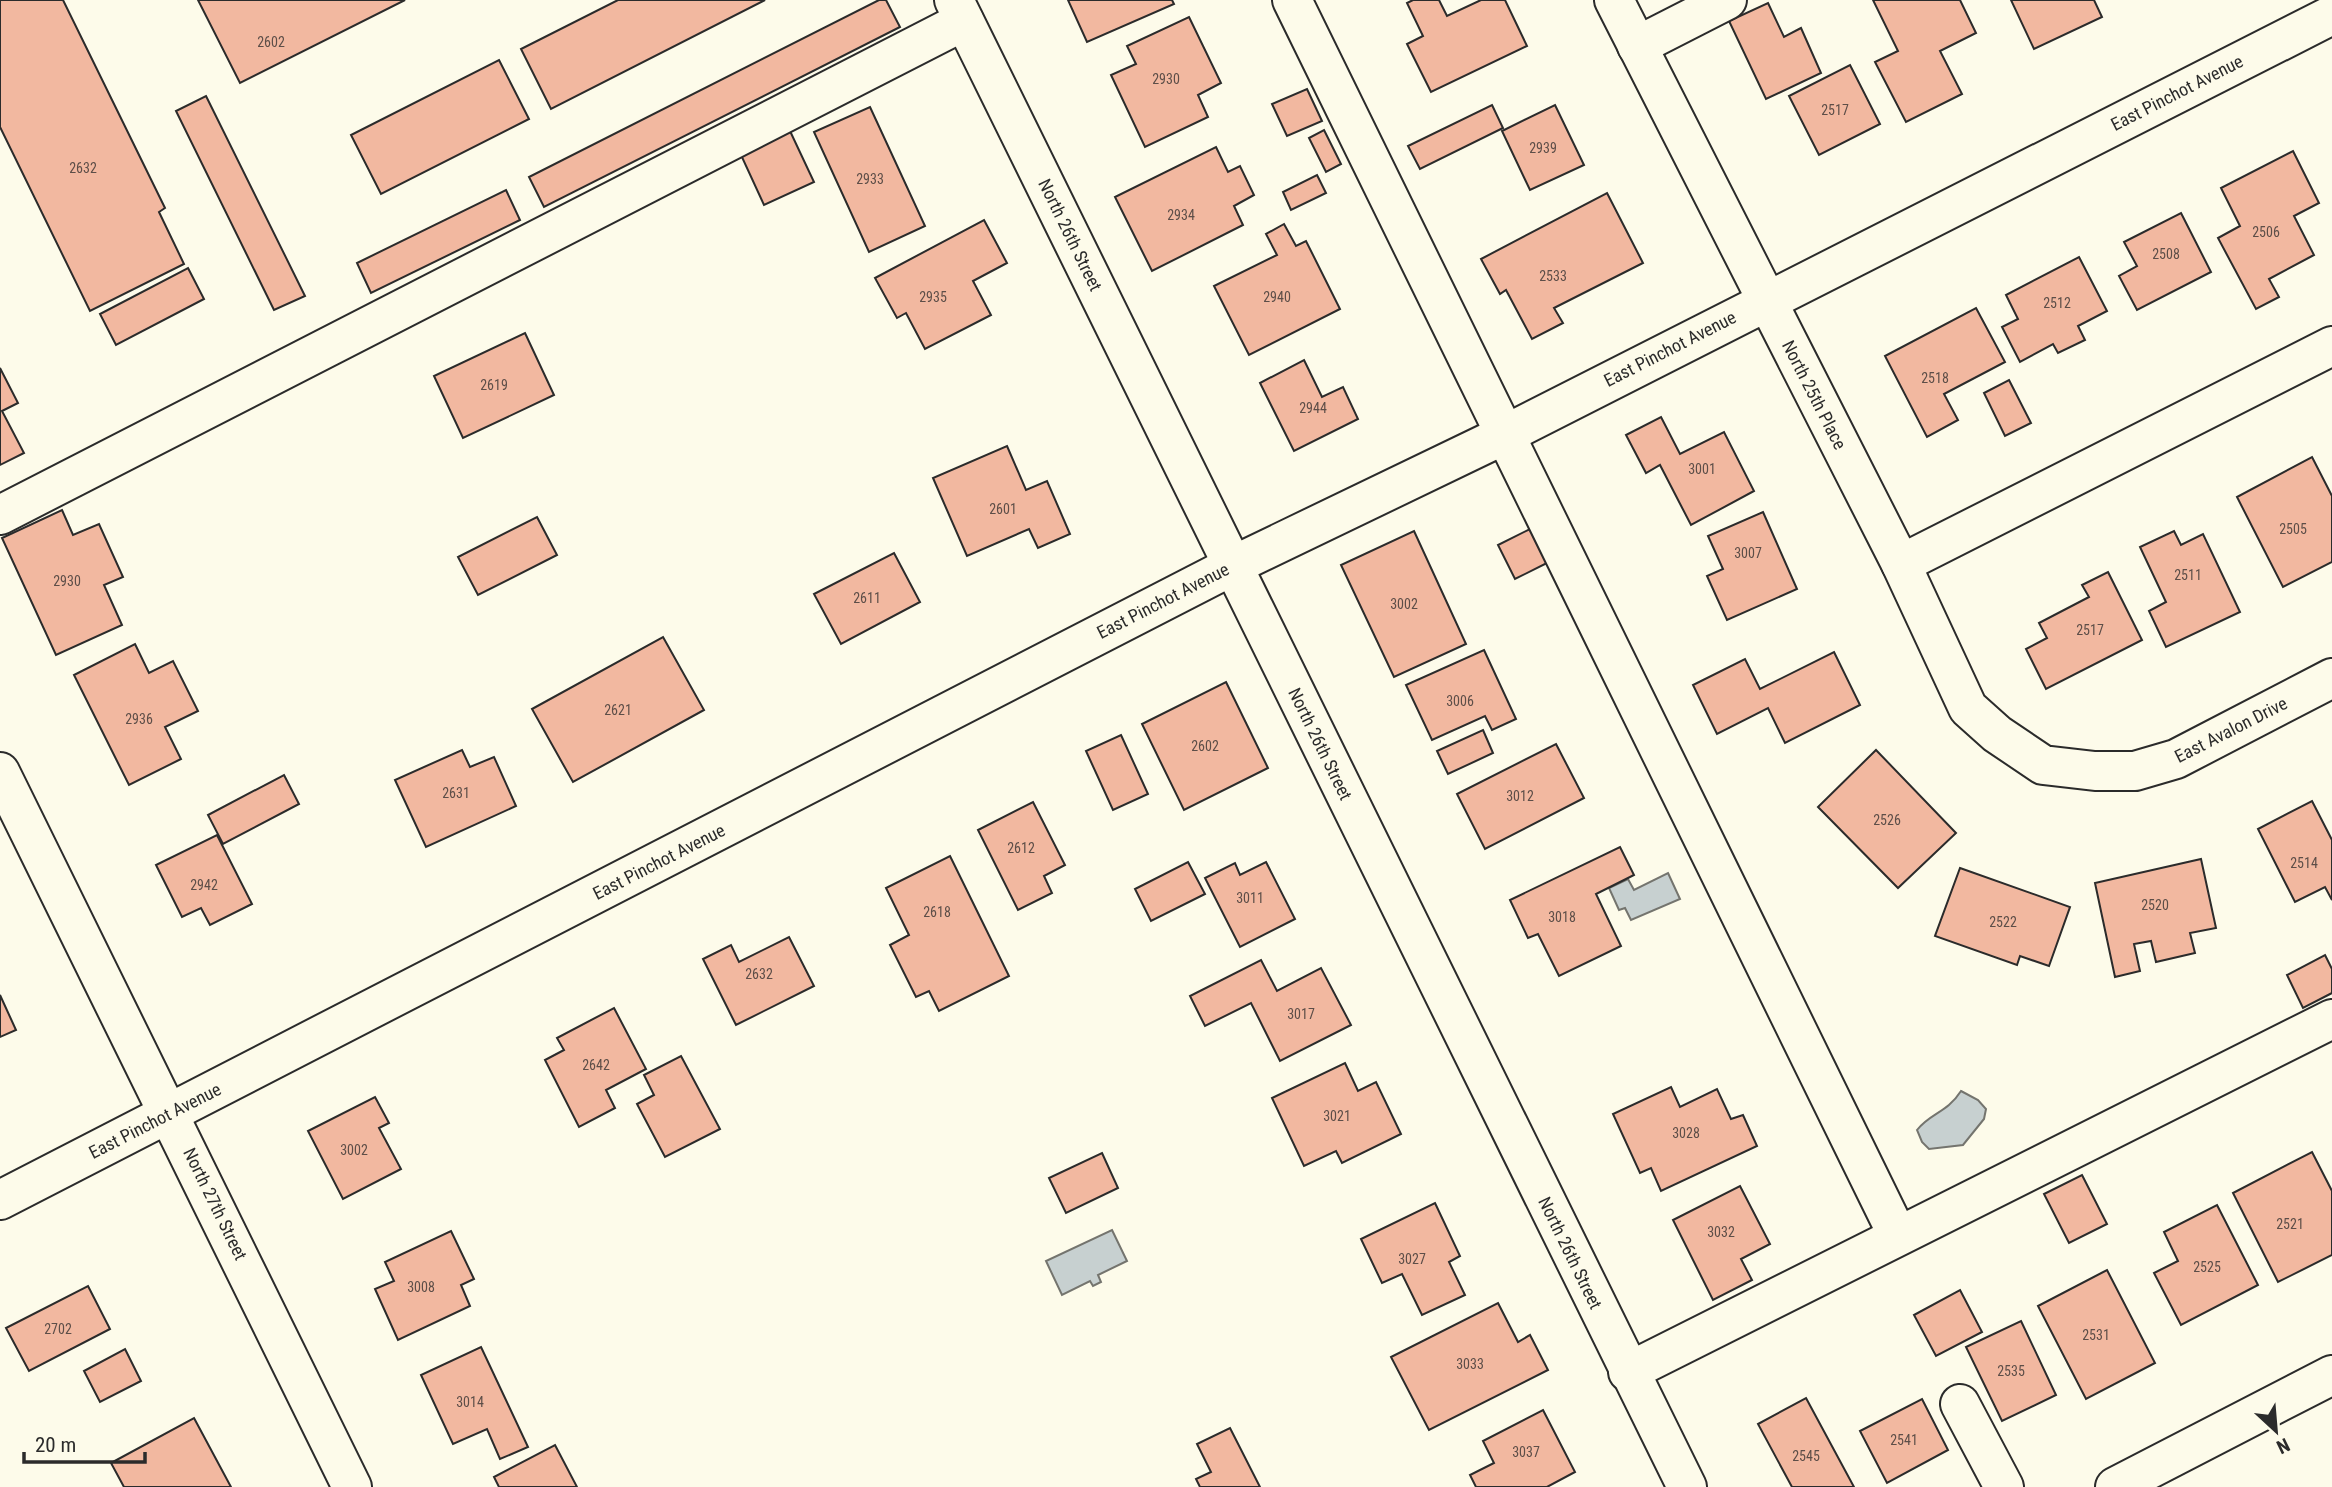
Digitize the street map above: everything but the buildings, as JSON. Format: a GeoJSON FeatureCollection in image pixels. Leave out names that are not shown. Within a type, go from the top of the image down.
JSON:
{"type":"FeatureCollection","features":[{"type":"Feature","properties":{"kind":"street"},"geometry":{"type":"LineString","coordinates":[[1292,0],[1898,1236]]}},
{"type":"Feature","properties":{"kind":"street","name":"North 25th Place"},"geometry":{"type":"LineString","coordinates":[[1614,0],[1901,565],[1968,708],[1997,734],[2043,765]]}},
{"type":"Feature","properties":{"kind":"street"},"geometry":{"type":"LineString","coordinates":[[1637,46],[1727,0]]}},
{"type":"Feature","properties":{"kind":"street"},"geometry":{"type":"LineString","coordinates":[[0,515],[959,11]]}},
{"type":"Feature","properties":{"kind":"street","name":"North 26th Street"},"geometry":{"type":"LineString","coordinates":[[959,11],[1687,1487]]}},
{"type":"Feature","properties":{"kind":"street","name":"East Pinchot Avenue"},"geometry":{"type":"LineString","coordinates":[[0,1200],[1232,566],[1506,434],[2332,15]]}},
{"type":"Feature","properties":{"kind":"street"},"geometry":{"type":"LineString","coordinates":[[1901,565],[2332,346]]}},
{"type":"Feature","properties":{"kind":"street","name":"East Avalon Drive"},"geometry":{"type":"LineString","coordinates":[[2043,765],[2095,771],[2145,768],[2176,759],[2332,678]]}},
{"type":"Feature","properties":{"kind":"street","name":"North 27th Street"},"geometry":{"type":"LineString","coordinates":[[0,772],[171,1114],[352,1487]]}},
{"type":"Feature","properties":{"kind":"street"},"geometry":{"type":"LineString","coordinates":[[1628,1372],[2332,1019]]}},
{"type":"Feature","properties":{"kind":"street"},"geometry":{"type":"LineString","coordinates":[[2115,1487],[2332,1375]]}},
{"type":"Feature","properties":{"kind":"street"},"geometry":{"type":"LineString","coordinates":[[1960,1404],[2004,1487]]}},
{"type":"Feature","properties":{"kind":"shaded area"},"geometry":{"type":"Polygon","coordinates":[[[1668,873],[1680,899],[1631,920],[1625,908],[1619,910],[1609,888],[1628,879],[1634,890],[1668,873]]]}},
{"type":"Feature","properties":{"kind":"shaded area"},"geometry":{"type":"Polygon","coordinates":[[[1961,1091],[1978,1100],[1986,1109],[1984,1119],[1963,1145],[1929,1149],[1922,1142],[1917,1130],[1950,1104],[1961,1091]]]}},
{"type":"Feature","properties":{"kind":"shaded area"},"geometry":{"type":"Polygon","coordinates":[[[1112,1230],[1127,1261],[1098,1275],[1101,1282],[1093,1286],[1090,1281],[1062,1295],[1046,1261],[1112,1230]]]}}]}
